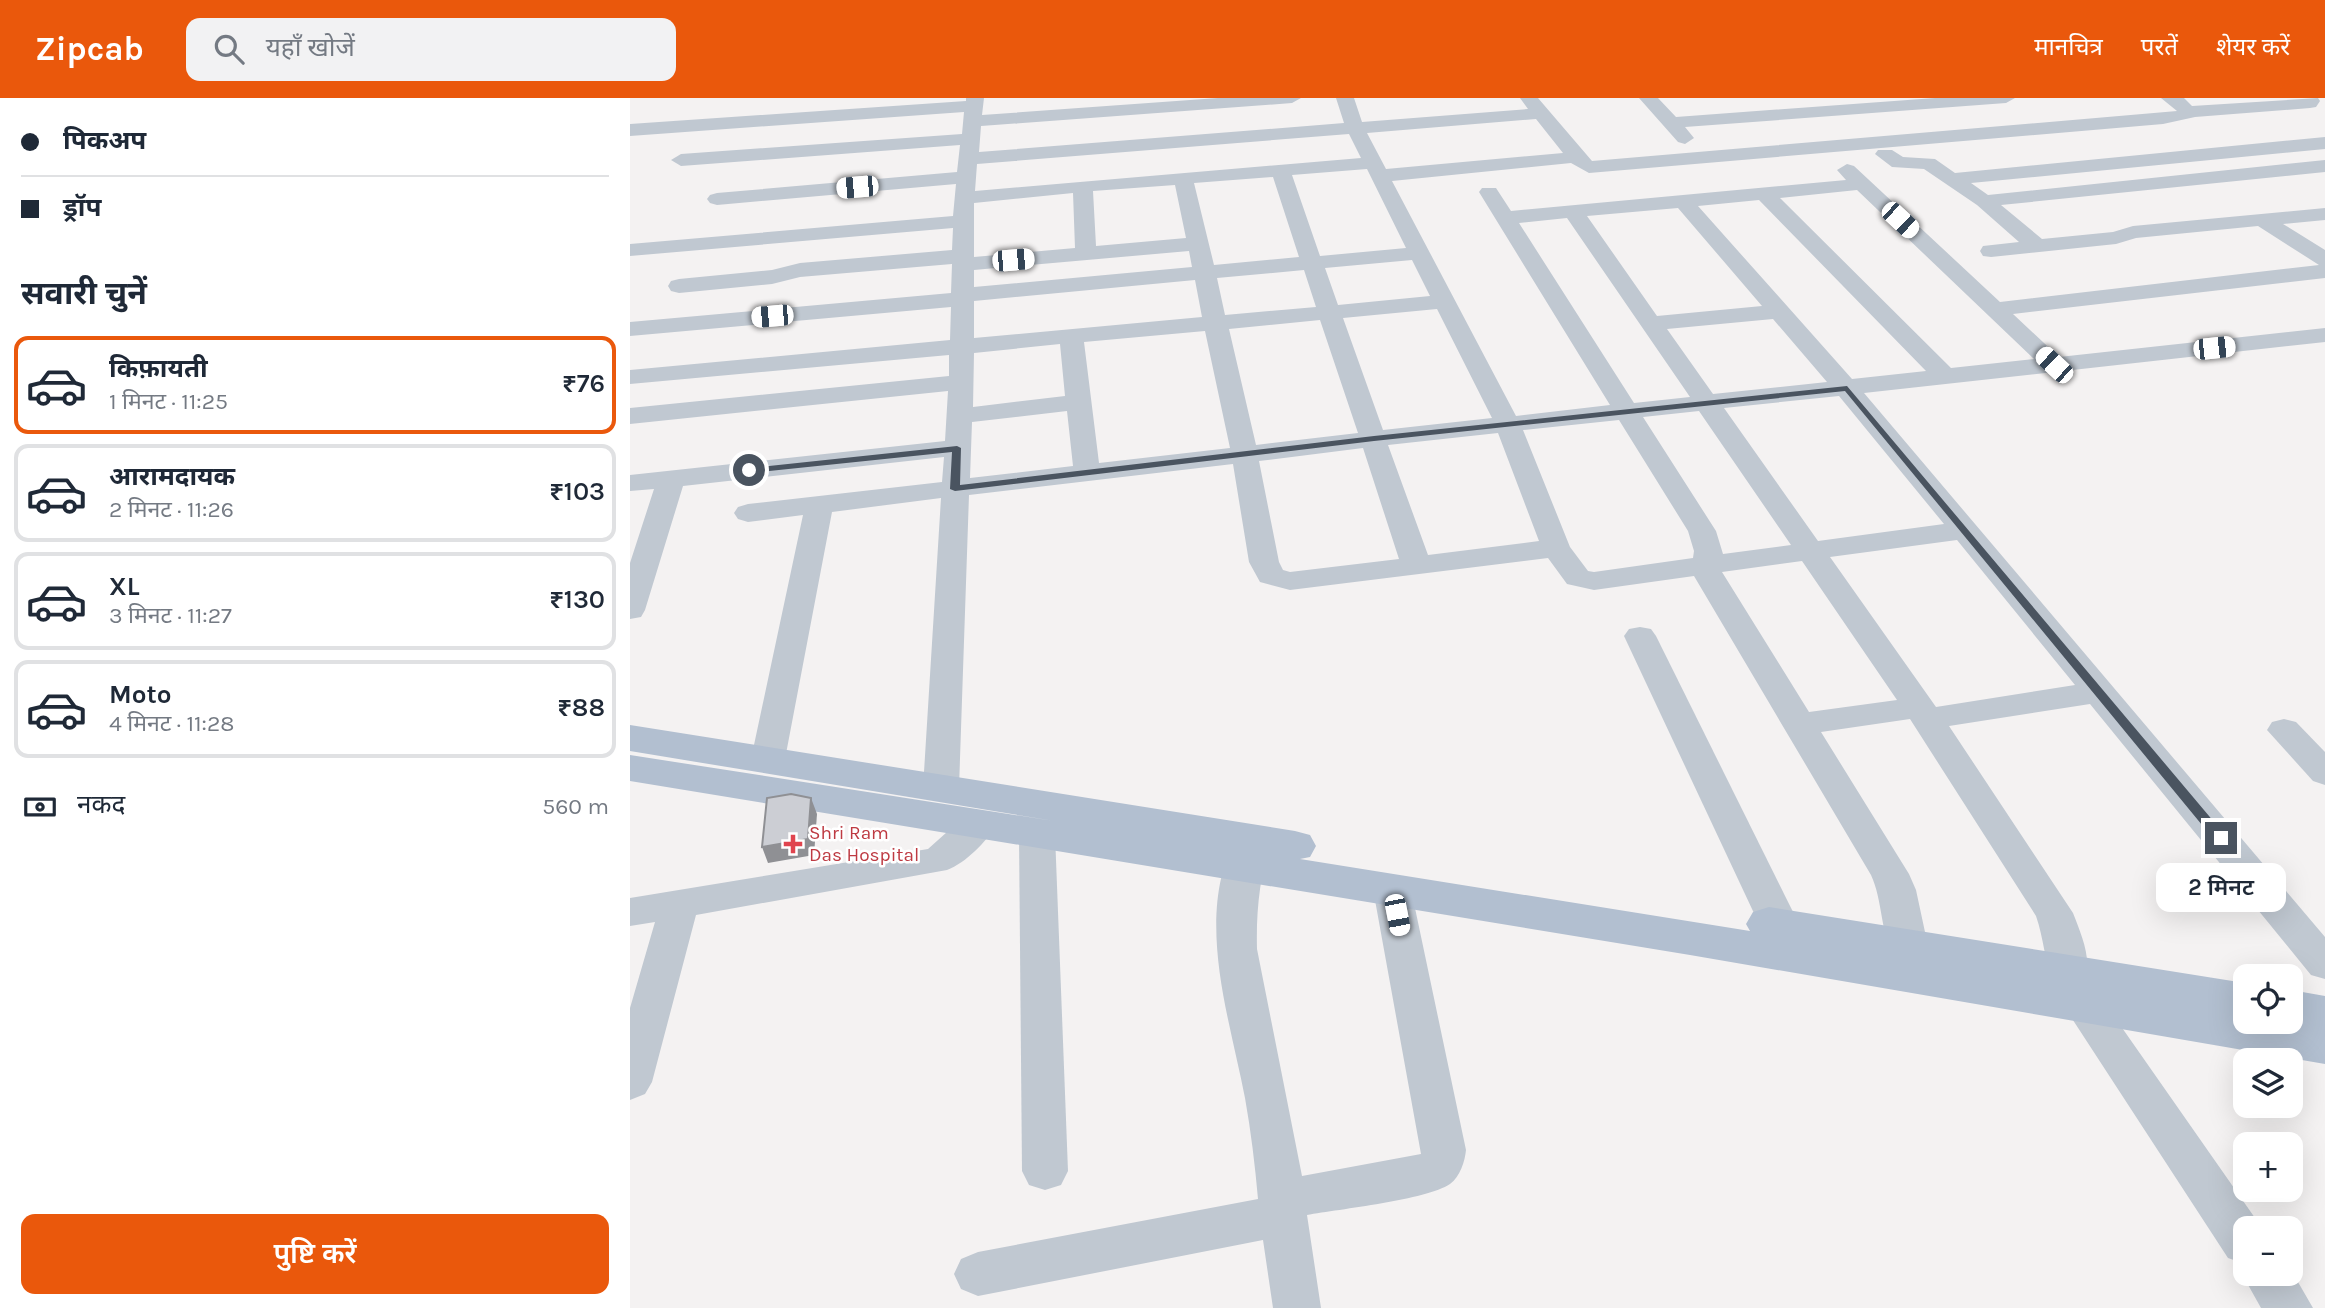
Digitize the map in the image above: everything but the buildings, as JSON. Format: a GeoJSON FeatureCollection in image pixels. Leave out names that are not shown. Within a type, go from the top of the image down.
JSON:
{"type":"FeatureCollection","features":[{"type":"Feature","properties":{"kind":"main road"},"geometry":{"type":"LineString","coordinates":[[630,738],[941,788],[1247,852],[1392,889],[2076,988],[2233,1000]]}},
{"type":"Feature","properties":{"kind":"main road"},"geometry":{"type":"LineString","coordinates":[[630,768],[1037,834],[1247,852],[1908,946],[2325,1045]]}},
{"type":"Feature","properties":{"kind":"main road"},"geometry":{"type":"LineString","coordinates":[[2303,1011],[2325,1015]]}},
{"type":"Feature","properties":{"kind":"street"},"geometry":{"type":"LineString","coordinates":[[630,113],[835,98]]}},
{"type":"Feature","properties":{"kind":"street"},"geometry":{"type":"LineString","coordinates":[[717,199],[1292,98]]}},
{"type":"Feature","properties":{"kind":"street"},"geometry":{"type":"LineString","coordinates":[[1345,98],[1355,128],[1508,425],[1556,548],[1578,578],[1583,580],[1706,567],[1965,530]]}},
{"type":"Feature","properties":{"kind":"street"},"geometry":{"type":"LineString","coordinates":[[1648,98],[1703,158]]}},
{"type":"Feature","properties":{"kind":"street"},"geometry":{"type":"LineString","coordinates":[[1759,98],[1780,116]]}},
{"type":"Feature","properties":{"kind":"street"},"geometry":{"type":"LineString","coordinates":[[1672,123],[1780,116],[1859,104],[2006,98]]}},
{"type":"Feature","properties":{"kind":"street"},"geometry":{"type":"LineString","coordinates":[[2170,98],[2189,112]]}},
{"type":"Feature","properties":{"kind":"street"},"geometry":{"type":"LineString","coordinates":[[681,160],[735,156],[970,153],[1355,128],[1535,106],[1576,157],[1589,167],[2180,117],[2189,112],[2310,103],[2306,98]]}},
{"type":"Feature","properties":{"kind":"street"},"geometry":{"type":"LineString","coordinates":[[1859,104],[1904,141]]}},
{"type":"Feature","properties":{"kind":"street"},"geometry":{"type":"LineString","coordinates":[[630,154],[637,130],[970,153],[1083,186],[1280,170],[1376,170],[1576,157]]}},
{"type":"Feature","properties":{"kind":"street"},"geometry":{"type":"LineString","coordinates":[[1952,179],[2325,143]]}},
{"type":"Feature","properties":{"kind":"street"},"geometry":{"type":"LineString","coordinates":[[1870,144],[1897,163],[1926,162],[1984,201],[2037,246]]}},
{"type":"Feature","properties":{"kind":"street"},"geometry":{"type":"LineString","coordinates":[[1824,148],[2054,365]]}},
{"type":"Feature","properties":{"kind":"street"},"geometry":{"type":"LineString","coordinates":[[2235,151],[2325,207]]}},
{"type":"Feature","properties":{"kind":"street"},"geometry":{"type":"LineString","coordinates":[[630,250],[696,245],[970,153]]}},
{"type":"Feature","properties":{"kind":"street"},"geometry":{"type":"LineString","coordinates":[[941,788],[970,153]]}},
{"type":"Feature","properties":{"kind":"street"},"geometry":{"type":"LineString","coordinates":[[663,326],[735,156]]}},
{"type":"Feature","properties":{"kind":"street"},"geometry":{"type":"LineString","coordinates":[[2115,163],[2145,185]]}},
{"type":"Feature","properties":{"kind":"street"},"geometry":{"type":"LineString","coordinates":[[1984,201],[2325,166]]}},
{"type":"Feature","properties":{"kind":"street"},"geometry":{"type":"LineString","coordinates":[[1280,170],[1416,564]]}},
{"type":"Feature","properties":{"kind":"street"},"geometry":{"type":"LineString","coordinates":[[1183,178],[1245,455],[1264,562],[1271,576],[1290,581],[1556,548]]}},
{"type":"Feature","properties":{"kind":"street"},"geometry":{"type":"LineString","coordinates":[[1505,218],[1862,184]]}},
{"type":"Feature","properties":{"kind":"street"},"geometry":{"type":"LineString","coordinates":[[1083,186],[1086,254]]}},
{"type":"Feature","properties":{"kind":"street"},"geometry":{"type":"LineString","coordinates":[[1489,192],[1702,531],[1709,551],[1706,567],[1890,874],[1897,890],[1908,946]]}},
{"type":"Feature","properties":{"kind":"street"},"geometry":{"type":"LineString","coordinates":[[1765,193],[1946,377]]}},
{"type":"Feature","properties":{"kind":"street"},"geometry":{"type":"LineString","coordinates":[[1683,201],[1847,388],[2325,964]]}},
{"type":"Feature","properties":{"kind":"street"},"geometry":{"type":"LineString","coordinates":[[1572,210],[1709,402],[1923,713],[2054,913],[2076,988],[2233,1225]]}},
{"type":"Feature","properties":{"kind":"street"},"geometry":{"type":"LineString","coordinates":[[1991,251],[2116,238],[2133,232],[2325,214]]}},
{"type":"Feature","properties":{"kind":"street"},"geometry":{"type":"LineString","coordinates":[[2261,219],[2325,260]]}},
{"type":"Feature","properties":{"kind":"street"},"geometry":{"type":"LineString","coordinates":[[679,286],[772,277],[793,271],[1086,254],[1196,244]]}},
{"type":"Feature","properties":{"kind":"street"},"geometry":{"type":"LineString","coordinates":[[630,329],[1202,271],[1419,253]]}},
{"type":"Feature","properties":{"kind":"street"},"geometry":{"type":"LineString","coordinates":[[1995,309],[2325,271]]}},
{"type":"Feature","properties":{"kind":"street"},"geometry":{"type":"LineString","coordinates":[[630,377],[1443,302]]}},
{"type":"Feature","properties":{"kind":"street"},"geometry":{"type":"LineString","coordinates":[[1653,323],[1779,311]]}},
{"type":"Feature","properties":{"kind":"street"},"geometry":{"type":"LineString","coordinates":[[748,513],[1374,439],[2325,335]]}},
{"type":"Feature","properties":{"kind":"street"},"geometry":{"type":"LineString","coordinates":[[1071,337],[1087,472]]}},
{"type":"Feature","properties":{"kind":"street"},"geometry":{"type":"LineString","coordinates":[[630,416],[961,382]]}},
{"type":"Feature","properties":{"kind":"street"},"geometry":{"type":"LineString","coordinates":[[959,416],[1079,402]]}},
{"type":"Feature","properties":{"kind":"street"},"geometry":{"type":"LineString","coordinates":[[630,483],[957,448]]}},
{"type":"Feature","properties":{"kind":"street"},"geometry":{"type":"LineString","coordinates":[[630,610],[671,479]]}},
{"type":"Feature","properties":{"kind":"street"},"geometry":{"type":"LineString","coordinates":[[768,759],[819,505]]}},
{"type":"Feature","properties":{"kind":"street"},"geometry":{"type":"LineString","coordinates":[[1640,636],[1780,926]]}},
{"type":"Feature","properties":{"kind":"street"},"geometry":{"type":"LineString","coordinates":[[1800,724],[1923,713],[2099,692]]}},
{"type":"Feature","properties":{"kind":"street"},"geometry":{"type":"LineString","coordinates":[[2284,730],[2325,773]]}},
{"type":"Feature","properties":{"kind":"street"},"geometry":{"type":"LineString","coordinates":[[630,912],[934,861],[944,857],[979,824]]}},
{"type":"Feature","properties":{"kind":"street"},"geometry":{"type":"LineString","coordinates":[[1037,834],[1045,1171]]}},
{"type":"Feature","properties":{"kind":"street"},"geometry":{"type":"LineString","coordinates":[[1247,852],[1235,918],[1238,963],[1273,1130],[1297,1308]]}},
{"type":"Feature","properties":{"kind":"street"},"geometry":{"type":"LineString","coordinates":[[978,1274],[1283,1207],[1426,1174],[1439,1168],[1443,1162],[1444,1150],[1392,889]]}},
{"type":"Feature","properties":{"kind":"street"},"geometry":{"type":"LineString","coordinates":[[630,1082],[679,905]]}},
{"type":"Feature","properties":{"kind":"street"},"geometry":{"type":"LineString","coordinates":[[2274,1286],[2289,1308]]}},
{"type":"Feature","properties":{"kind":"place","name":"Shri Ram Das Hospital"},"geometry":{"type":"Point","coordinates":[793,844]}},
{"type":"Feature","properties":{"kind":"route"},"geometry":{"type":"LineString","coordinates":[[749,470],[957,448],[955,489],[1374,439],[1847,388],[2221,838]]}}]}
